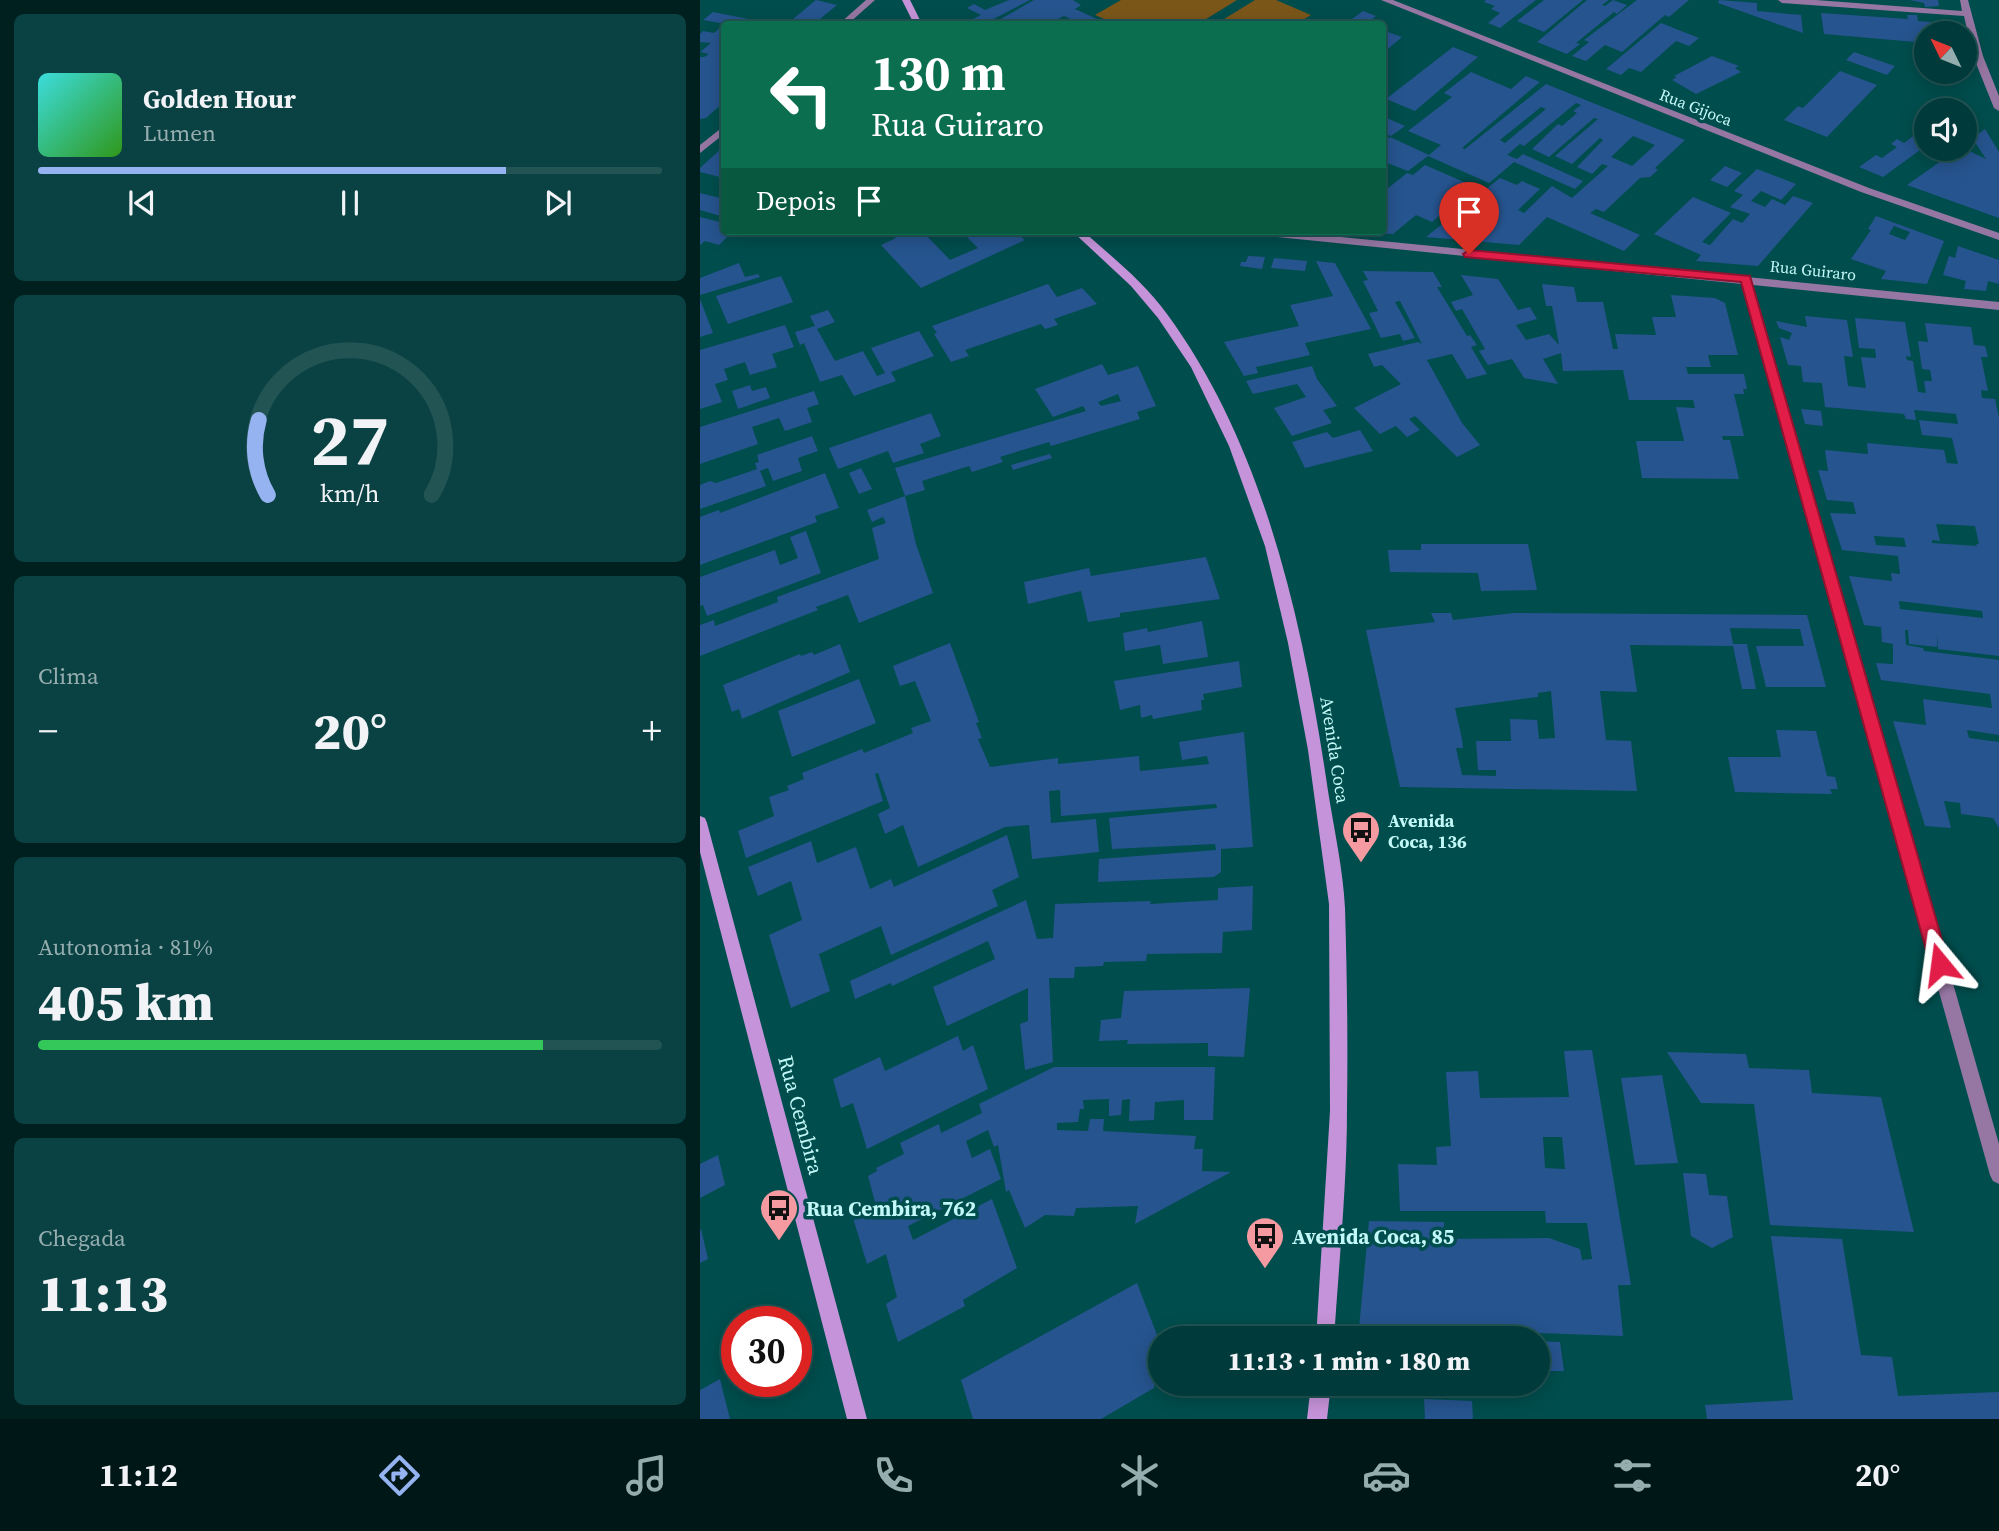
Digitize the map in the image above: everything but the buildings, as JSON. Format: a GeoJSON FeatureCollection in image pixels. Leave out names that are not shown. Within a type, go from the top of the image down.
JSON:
{"type":"FeatureCollection","features":[{"type":"Feature","properties":{"kind":"street"},"geometry":{"type":"LineString","coordinates":[[847,21],[871,0]]}},
{"type":"Feature","properties":{"kind":"street"},"geometry":{"type":"LineString","coordinates":[[906,0],[916,21]]}},
{"type":"Feature","properties":{"kind":"street","name":"Rua Gijoca"},"geometry":{"type":"LineString","coordinates":[[1385,0],[1853,185],[1999,237]]}},
{"type":"Feature","properties":{"kind":"street"},"geometry":{"type":"LineString","coordinates":[[1782,0],[1968,14]]}},
{"type":"Feature","properties":{"kind":"street"},"geometry":{"type":"LineString","coordinates":[[1964,0],[1978,56],[1999,108]]}},
{"type":"Feature","properties":{"kind":"street"},"geometry":{"type":"LineString","coordinates":[[1988,80],[1999,81]]}},
{"type":"Feature","properties":{"kind":"street"},"geometry":{"type":"LineString","coordinates":[[700,150],[721,132]]}},
{"type":"Feature","properties":{"kind":"street","name":"Avenida Coca"},"geometry":{"type":"LineString","coordinates":[[1081,235],[1135,285],[1162,315],[1196,366],[1235,446],[1271,546],[1295,643],[1315,750],[1337,904],[1339,1111],[1326,1326]]}},
{"type":"Feature","properties":{"kind":"street","name":"Rua Guiraro"},"geometry":{"type":"LineString","coordinates":[[1283,235],[1999,306]]}},
{"type":"Feature","properties":{"kind":"street"},"geometry":{"type":"LineString","coordinates":[[1746,279],[1999,1175]]}},
{"type":"Feature","properties":{"kind":"street","name":"Rua Cembira"},"geometry":{"type":"LineString","coordinates":[[700,823],[857,1419]]}},
{"type":"Feature","properties":{"kind":"street"},"geometry":{"type":"LineString","coordinates":[[1317,1419],[1320,1396]]}},
{"type":"Feature","properties":{"kind":"shaded area"},"geometry":{"type":"Polygon","coordinates":[[[1121,0],[1237,0],[1203,21],[1109,21],[1095,15],[1121,0]]]}},
{"type":"Feature","properties":{"kind":"shaded area"},"geometry":{"type":"Polygon","coordinates":[[[1255,0],[1276,0],[1311,15],[1301,21],[1221,21],[1255,0]]]}},
{"type":"Feature","properties":{"kind":"place","name":"Avenida Coca, 136"},"geometry":{"type":"Point","coordinates":[1361,864]}},
{"type":"Feature","properties":{"kind":"place","name":"Rua Cembira, 762"},"geometry":{"type":"Point","coordinates":[779,1242]}},
{"type":"Feature","properties":{"kind":"place","name":"Avenida Coca, 85"},"geometry":{"type":"Point","coordinates":[1265,1270]}},
{"type":"Feature","properties":{"kind":"route"},"geometry":{"type":"LineString","coordinates":[[1469,254],[1746,279],[1940,964]]}}]}
